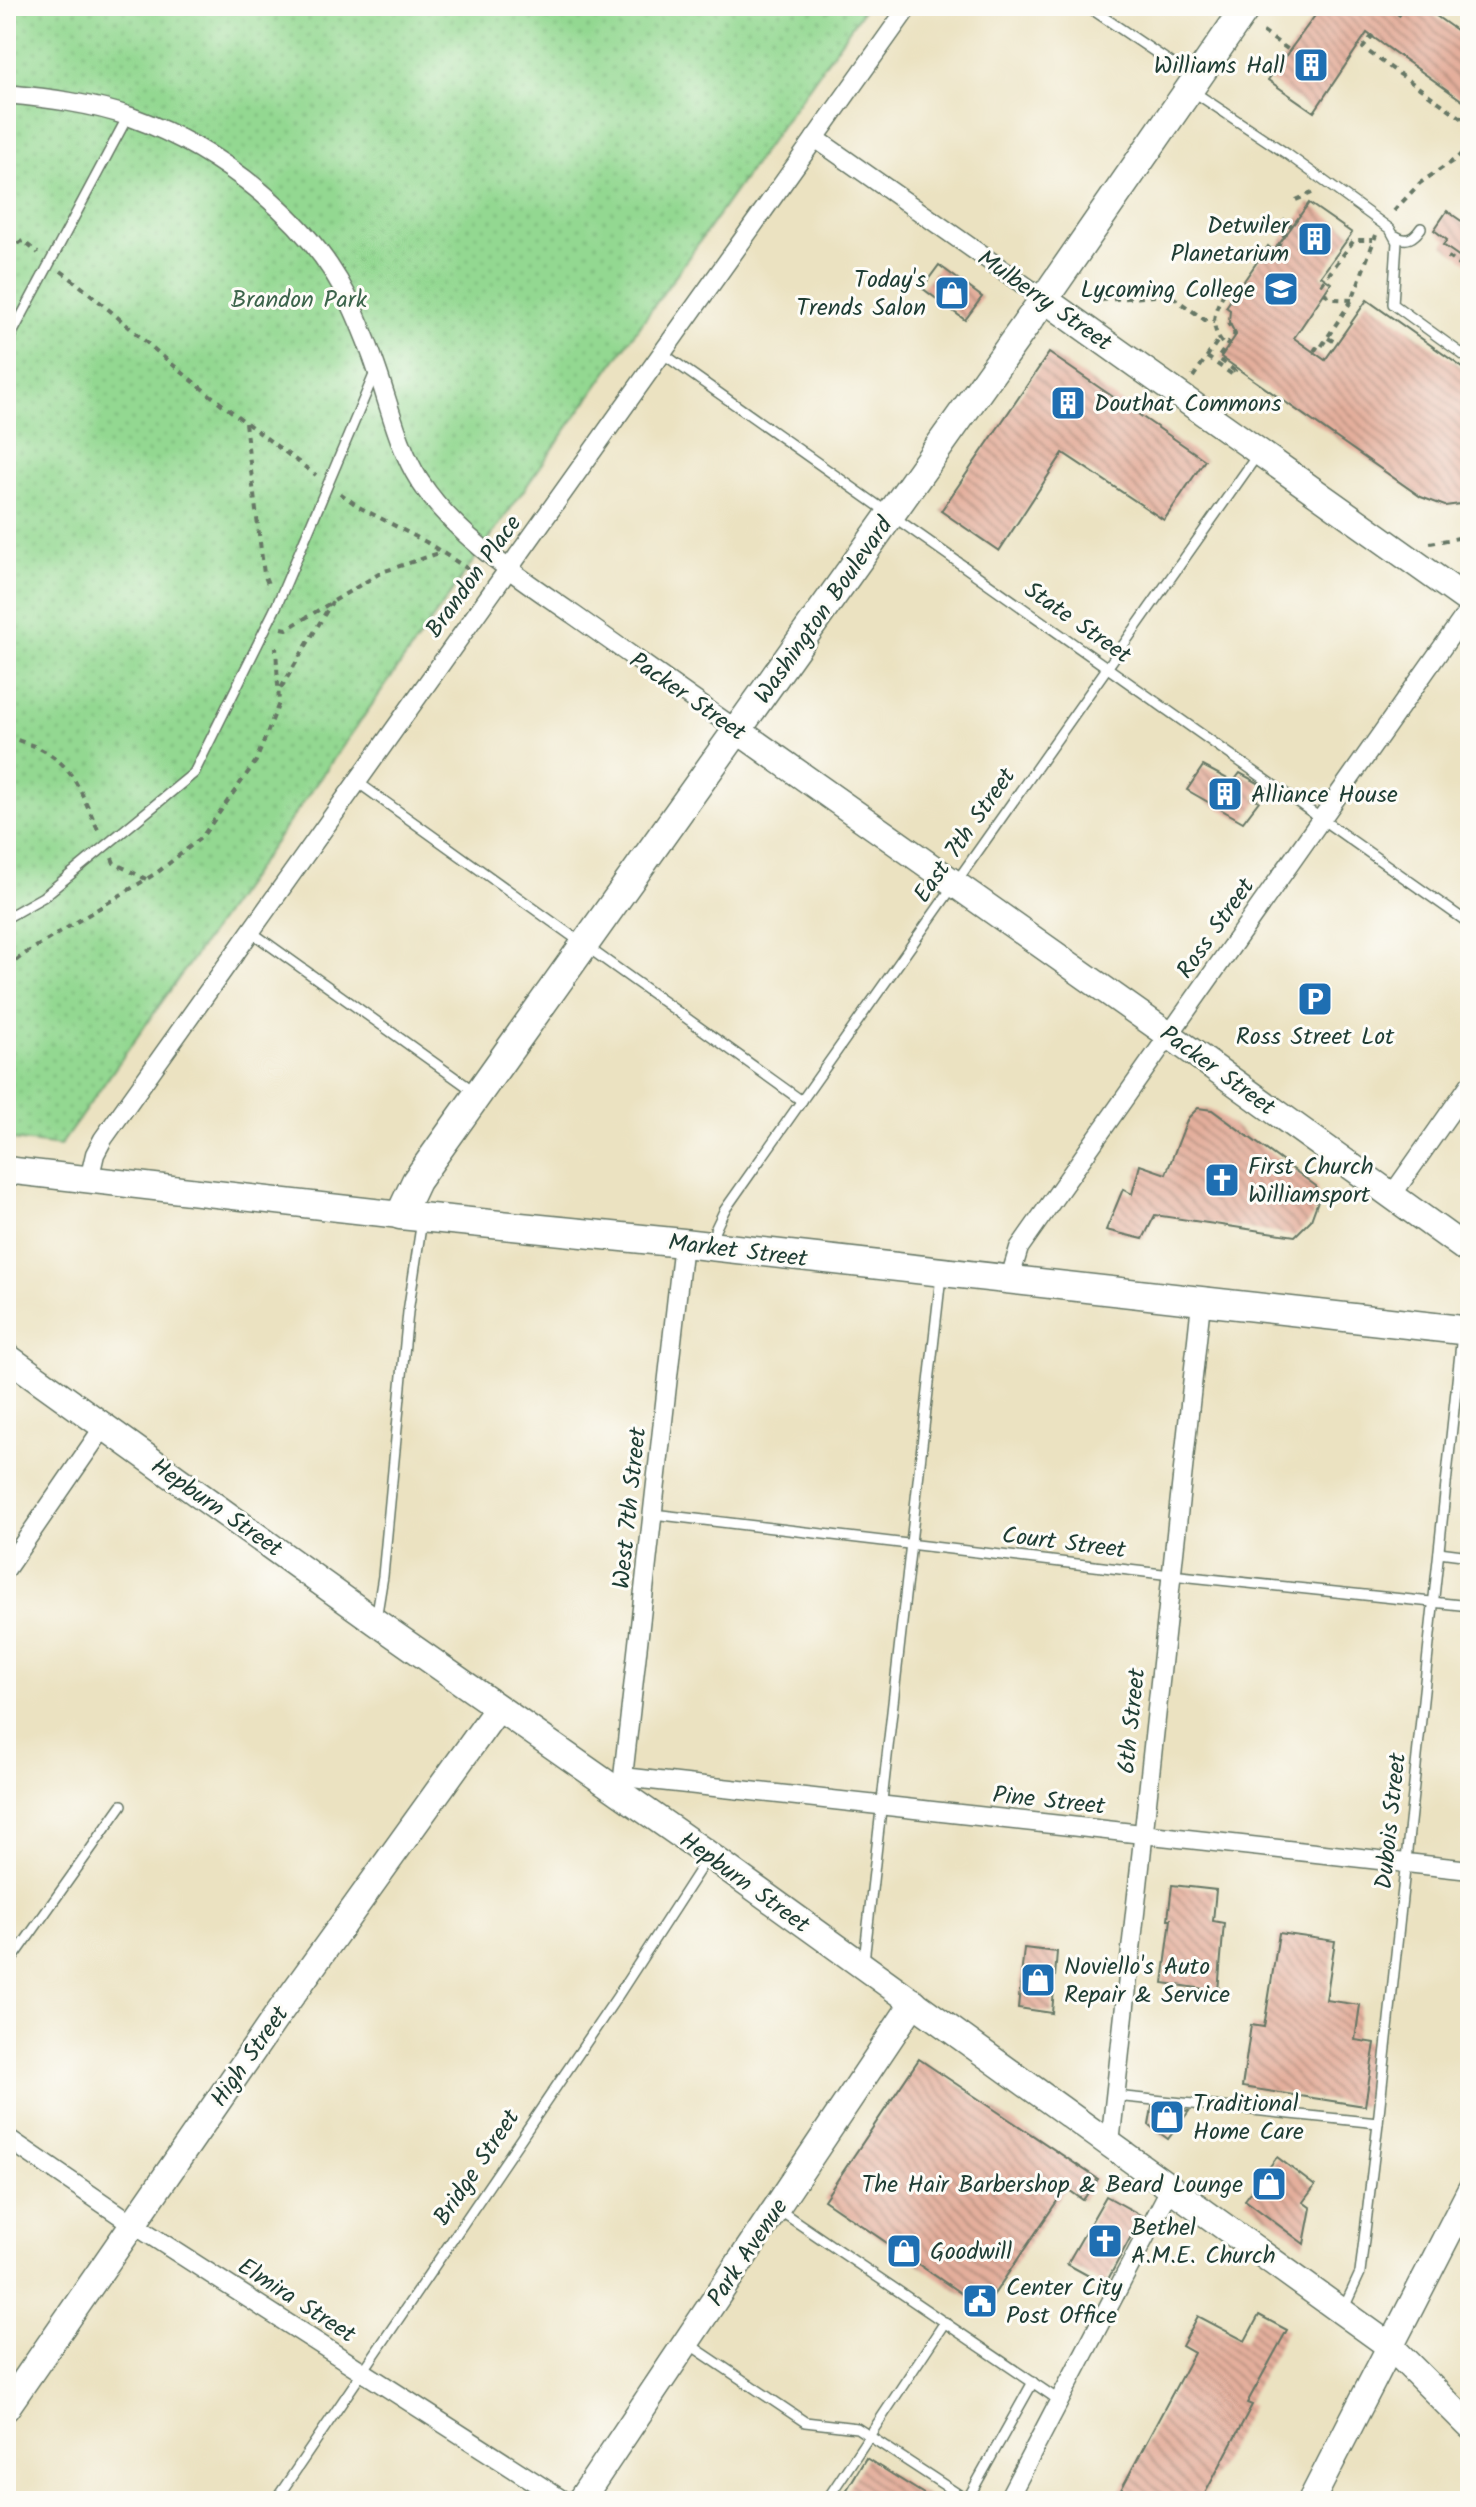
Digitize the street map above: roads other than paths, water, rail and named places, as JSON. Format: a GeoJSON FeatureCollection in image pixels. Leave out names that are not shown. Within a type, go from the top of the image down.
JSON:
{"type":"FeatureCollection","features":[{"type":"Feature","properties":{"kind":"main road","name":"Washington Boulevard"},"geometry":{"type":"LineString","coordinates":[[412,1216],[416,1181],[1044,299],[1247,6]]}},
{"type":"Feature","properties":{"kind":"main road","name":"Mulberry Street"},"geometry":{"type":"LineString","coordinates":[[1044,299],[1470,602]]}},
{"type":"Feature","properties":{"kind":"main road","name":"Packer Street"},"geometry":{"type":"LineString","coordinates":[[737,730],[1470,1252]]}},
{"type":"Feature","properties":{"kind":"main road","name":"Market Street"},"geometry":{"type":"LineString","coordinates":[[6,1170],[1466,1331]]}},
{"type":"Feature","properties":{"kind":"main road","name":"Hepburn Street"},"geometry":{"type":"LineString","coordinates":[[6,1356],[498,1708],[619,1783],[709,1855],[1391,2347],[1470,2426]]}},
{"type":"Feature","properties":{"kind":"main road","name":"High Street"},"geometry":{"type":"LineString","coordinates":[[6,2408],[276,2017],[498,1708]]}},
{"type":"Feature","properties":{"kind":"main road","name":"Park Avenue"},"geometry":{"type":"LineString","coordinates":[[580,2501],[914,2002]]}},
{"type":"Feature","properties":{"kind":"main road"},"geometry":{"type":"LineString","coordinates":[[1311,2501],[1470,2191]]}},
{"type":"Feature","properties":{"kind":"street","name":"Brandon Place"},"geometry":{"type":"LineString","coordinates":[[89,1180],[95,1154],[103,1139],[909,6]]}},
{"type":"Feature","properties":{"kind":"street","name":"Packer Street"},"geometry":{"type":"LineString","coordinates":[[6,94],[65,100],[128,116],[167,132],[225,165],[270,200],[311,243],[338,278],[377,368],[397,432],[419,480],[463,532],[508,569],[737,730]]}},
{"type":"Feature","properties":{"kind":"street","name":"Mulberry Street"},"geometry":{"type":"LineString","coordinates":[[815,138],[1044,299]]}},
{"type":"Feature","properties":{"kind":"street","name":"Ross Street"},"geometry":{"type":"LineString","coordinates":[[1009,1281],[1019,1248],[1470,608]]}},
{"type":"Feature","properties":{"kind":"street"},"geometry":{"type":"LineString","coordinates":[[1392,1195],[1470,1084]]}},
{"type":"Feature","properties":{"kind":"street","name":"West 7th Street"},"geometry":{"type":"LineString","coordinates":[[619,1783],[683,1243]]}},
{"type":"Feature","properties":{"kind":"street","name":"6th Street"},"geometry":{"type":"LineString","coordinates":[[1110,2144],[1201,1303]]}},
{"type":"Feature","properties":{"kind":"street"},"geometry":{"type":"LineString","coordinates":[[6,1569],[103,1428]]}},
{"type":"Feature","properties":{"kind":"street","name":"Pine Street"},"geometry":{"type":"LineString","coordinates":[[619,1783],[881,1806],[1470,1870]]}},
{"type":"Feature","properties":{"kind":"street","name":"Elmira Street"},"geometry":{"type":"LineString","coordinates":[[6,2137],[133,2224],[564,2501]]}},
{"type":"Feature","properties":{"kind":"street"},"geometry":{"type":"LineString","coordinates":[[1010,2496],[1170,2189]]}},
{"type":"Feature","properties":{"kind":"lane"},"geometry":{"type":"LineString","coordinates":[[1087,6],[1396,236],[1403,240],[1410,239],[1421,228]]}},
{"type":"Feature","properties":{"kind":"lane"},"geometry":{"type":"LineString","coordinates":[[6,345],[128,116]]}},
{"type":"Feature","properties":{"kind":"lane"},"geometry":{"type":"LineString","coordinates":[[1396,236],[1393,304],[1466,357]]}},
{"type":"Feature","properties":{"kind":"lane","name":"State Street"},"geometry":{"type":"LineString","coordinates":[[662,353],[1470,924]]}},
{"type":"Feature","properties":{"kind":"lane"},"geometry":{"type":"LineString","coordinates":[[6,918],[43,897],[194,773],[268,626],[377,368]]}},
{"type":"Feature","properties":{"kind":"lane","name":"East 7th Street"},"geometry":{"type":"LineString","coordinates":[[712,1247],[715,1230],[724,1211],[1259,452]]}},
{"type":"Feature","properties":{"kind":"lane"},"geometry":{"type":"LineString","coordinates":[[356,781],[802,1101]]}},
{"type":"Feature","properties":{"kind":"lane"},"geometry":{"type":"LineString","coordinates":[[249,930],[478,1094]]}},
{"type":"Feature","properties":{"kind":"lane"},"geometry":{"type":"LineString","coordinates":[[376,1622],[408,1312],[412,1216]]}},
{"type":"Feature","properties":{"kind":"lane"},"geometry":{"type":"LineString","coordinates":[[863,1966],[941,1273]]}},
{"type":"Feature","properties":{"kind":"lane","name":"Dubois Street"},"geometry":{"type":"LineString","coordinates":[[1342,2312],[1360,2273],[1466,1331]]}},
{"type":"Feature","properties":{"kind":"lane","name":"Court Street"},"geometry":{"type":"LineString","coordinates":[[653,1514],[1171,1575],[1470,1606]]}},
{"type":"Feature","properties":{"kind":"lane"},"geometry":{"type":"LineString","coordinates":[[1439,1552],[1470,1556]]}},
{"type":"Feature","properties":{"kind":"lane"},"geometry":{"type":"LineString","coordinates":[[6,1968],[122,1805]]}},
{"type":"Feature","properties":{"kind":"lane","name":"Bridge Street"},"geometry":{"type":"LineString","coordinates":[[275,2501],[617,1997],[709,1855]]}},
{"type":"Feature","properties":{"kind":"lane"},"geometry":{"type":"LineString","coordinates":[[1115,2096],[1378,2123]]}},
{"type":"Feature","properties":{"kind":"lane"},"geometry":{"type":"LineString","coordinates":[[776,2208],[1060,2401]]}},
{"type":"Feature","properties":{"kind":"lane"},"geometry":{"type":"LineString","coordinates":[[826,2501],[945,2322]]}},
{"type":"Feature","properties":{"kind":"lane"},"geometry":{"type":"LineString","coordinates":[[686,2342],[805,2422],[857,2428],[967,2500],[1033,2382]]}},
{"type":"Feature","properties":{"kind":"lane"},"geometry":{"type":"LineString","coordinates":[[1010,2496],[1032,2501]]}},
{"type":"Feature","properties":{"kind":"place","name":"Williams Hall"},"geometry":{"type":"Point","coordinates":[1311,65]}},
{"type":"Feature","properties":{"kind":"place","name":"Detwiler Planetarium"},"geometry":{"type":"Point","coordinates":[1315,239]}},
{"type":"Feature","properties":{"kind":"place","name":"Lycoming College"},"geometry":{"type":"Point","coordinates":[1281,289]}},
{"type":"Feature","properties":{"kind":"place","name":"Today's Trends Salon"},"geometry":{"type":"Point","coordinates":[952,293]}},
{"type":"Feature","properties":{"kind":"place","name":"Douthat Commons"},"geometry":{"type":"Point","coordinates":[1068,403]}},
{"type":"Feature","properties":{"kind":"place","name":"Alliance House"},"geometry":{"type":"Point","coordinates":[1225,794]}},
{"type":"Feature","properties":{"kind":"place","name":"Ross Street Lot"},"geometry":{"type":"Point","coordinates":[1315,999]}},
{"type":"Feature","properties":{"kind":"place","name":"First Church Williamsport"},"geometry":{"type":"Point","coordinates":[1222,1180]}},
{"type":"Feature","properties":{"kind":"place","name":"Noviello's Auto Repair & Service"},"geometry":{"type":"Point","coordinates":[1038,1980]}},
{"type":"Feature","properties":{"kind":"place","name":"Traditional Home Care"},"geometry":{"type":"Point","coordinates":[1167,2117]}},
{"type":"Feature","properties":{"kind":"place","name":"The Hair Barbershop & Beard Lounge"},"geometry":{"type":"Point","coordinates":[1269,2184]}},
{"type":"Feature","properties":{"kind":"place","name":"Bethel A.M.E. Church"},"geometry":{"type":"Point","coordinates":[1105,2241]}},
{"type":"Feature","properties":{"kind":"place","name":"Goodwill"},"geometry":{"type":"Point","coordinates":[904,2251]}},
{"type":"Feature","properties":{"kind":"place","name":"Center City Post Office"},"geometry":{"type":"Point","coordinates":[980,2301]}},
{"type":"Feature","properties":{"kind":"park label","name":"Brandon Park"},"geometry":{"type":"Point","coordinates":[299,299]}}]}
